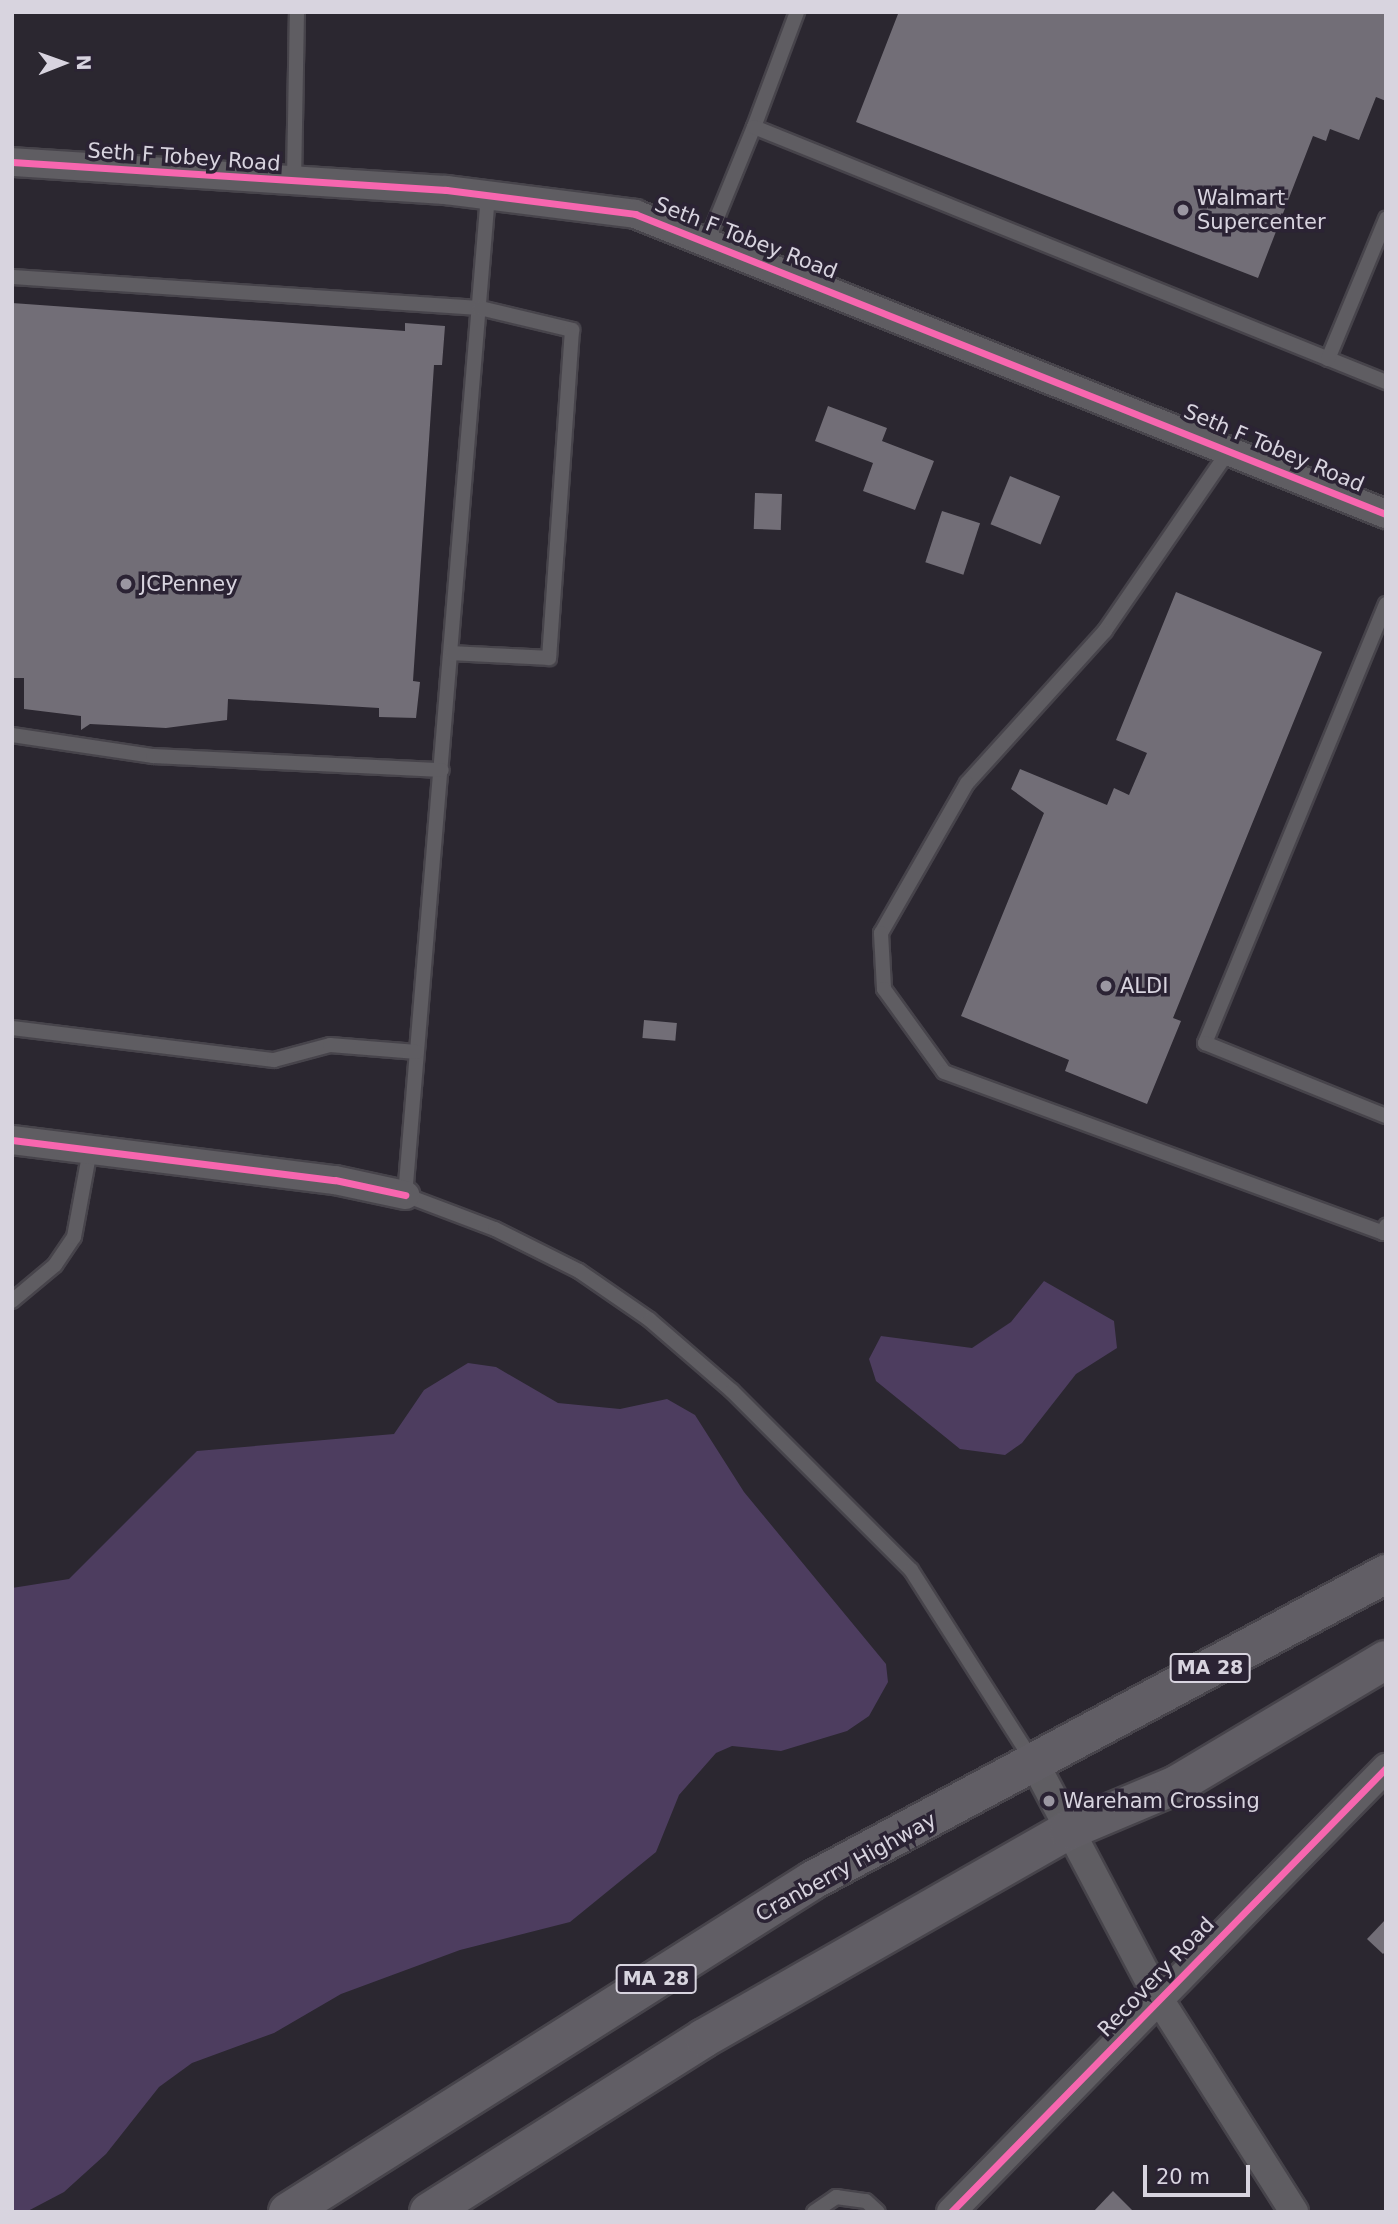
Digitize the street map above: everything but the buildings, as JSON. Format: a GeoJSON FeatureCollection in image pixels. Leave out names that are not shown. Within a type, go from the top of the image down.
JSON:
{"type":"FeatureCollection","features":[{"type":"Feature","properties":{"kind":"main road","name":"Cranberry Highway"},"geometry":{"type":"LineString","coordinates":[[288,2212],[813,1881],[1036,1766],[1386,1574]]}},
{"type":"Feature","properties":{"kind":"main road"},"geometry":{"type":"LineString","coordinates":[[429,2212],[705,2038],[1069,1830],[1177,1785],[1386,1660]]}},
{"type":"Feature","properties":{"kind":"street","name":"Seth F Tobey Road"},"geometry":{"type":"LineString","coordinates":[[12,162],[488,195],[635,214],[1230,449],[1386,514]]}},
{"type":"Feature","properties":{"kind":"street"},"geometry":{"type":"LineString","coordinates":[[12,1140],[335,1180],[405,1195]]}},
{"type":"Feature","properties":{"kind":"street"},"geometry":{"type":"LineString","coordinates":[[1036,1766],[1159,1999],[1294,2212]]}},
{"type":"Feature","properties":{"kind":"street","name":"Recovery Road"},"geometry":{"type":"LineString","coordinates":[[951,2212],[1386,1768]]}},
{"type":"Feature","properties":{"kind":"lane"},"geometry":{"type":"LineString","coordinates":[[295,181],[297,12]]}},
{"type":"Feature","properties":{"kind":"lane"},"geometry":{"type":"LineString","coordinates":[[707,242],[797,12]]}},
{"type":"Feature","properties":{"kind":"lane"},"geometry":{"type":"LineString","coordinates":[[754,127],[1386,382]]}},
{"type":"Feature","properties":{"kind":"lane"},"geometry":{"type":"LineString","coordinates":[[488,195],[405,1195],[495,1228],[579,1271],[650,1320],[732,1391],[911,1570],[1036,1766]]}},
{"type":"Feature","properties":{"kind":"lane"},"geometry":{"type":"LineString","coordinates":[[1328,359],[1386,219]]}},
{"type":"Feature","properties":{"kind":"lane"},"geometry":{"type":"LineString","coordinates":[[12,277],[480,308],[572,330],[549,658],[451,653]]}},
{"type":"Feature","properties":{"kind":"lane"},"geometry":{"type":"LineString","coordinates":[[1230,449],[1105,631],[967,783],[881,933],[884,989],[944,1072],[1383,1233],[1386,1226]]}},
{"type":"Feature","properties":{"kind":"lane"},"geometry":{"type":"LineString","coordinates":[[1386,604],[1205,1043],[1386,1116]]}},
{"type":"Feature","properties":{"kind":"lane"},"geometry":{"type":"LineString","coordinates":[[12,735],[153,756],[442,770]]}},
{"type":"Feature","properties":{"kind":"lane"},"geometry":{"type":"LineString","coordinates":[[12,1028],[274,1060],[330,1045],[417,1052]]}},
{"type":"Feature","properties":{"kind":"lane"},"geometry":{"type":"LineString","coordinates":[[12,1301],[55,1265],[74,1237],[90,1150]]}},
{"type":"Feature","properties":{"kind":"lane"},"geometry":{"type":"LineString","coordinates":[[814,2212],[836,2197],[866,2201],[878,2212]]}},
{"type":"Feature","properties":{"kind":"shaded area"},"geometry":{"type":"Polygon","coordinates":[[[1044,1281],[1114,1321],[1117,1348],[1076,1374],[1022,1443],[1005,1455],[960,1449],[876,1381],[869,1359],[881,1336],[972,1348],[1011,1322],[1044,1281]]]}},
{"type":"Feature","properties":{"kind":"shaded area"},"geometry":{"type":"Polygon","coordinates":[[[468,1363],[496,1367],[558,1403],[620,1409],[667,1399],[695,1415],[744,1492],[886,1664],[888,1682],[869,1716],[847,1731],[781,1751],[732,1746],[716,1753],[679,1795],[656,1852],[570,1922],[460,1950],[341,1994],[274,2033],[192,2063],[159,2087],[106,2154],[64,2192],[26,2212],[12,2212],[12,1588],[69,1579],[197,1451],[394,1434],[424,1390],[468,1363]]]}},
{"type":"Feature","properties":{"kind":"cycle path"},"geometry":{"type":"LineString","coordinates":[[12,162],[446,190],[635,214],[1386,514]]}},
{"type":"Feature","properties":{"kind":"cycle path"},"geometry":{"type":"LineString","coordinates":[[12,1140],[335,1180],[405,1195]]}},
{"type":"Feature","properties":{"kind":"cycle path"},"geometry":{"type":"LineString","coordinates":[[951,2212],[1386,1768]]}},
{"type":"Feature","properties":{"kind":"place","name":"Walmart Supercenter"},"geometry":{"type":"Point","coordinates":[1183,210]}},
{"type":"Feature","properties":{"kind":"place","name":"JCPenney"},"geometry":{"type":"Point","coordinates":[126,584]}},
{"type":"Feature","properties":{"kind":"place","name":"ALDI"},"geometry":{"type":"Point","coordinates":[1106,986]}},
{"type":"Feature","properties":{"kind":"place","name":"Wareham Crossing"},"geometry":{"type":"Point","coordinates":[1049,1801]}}]}
